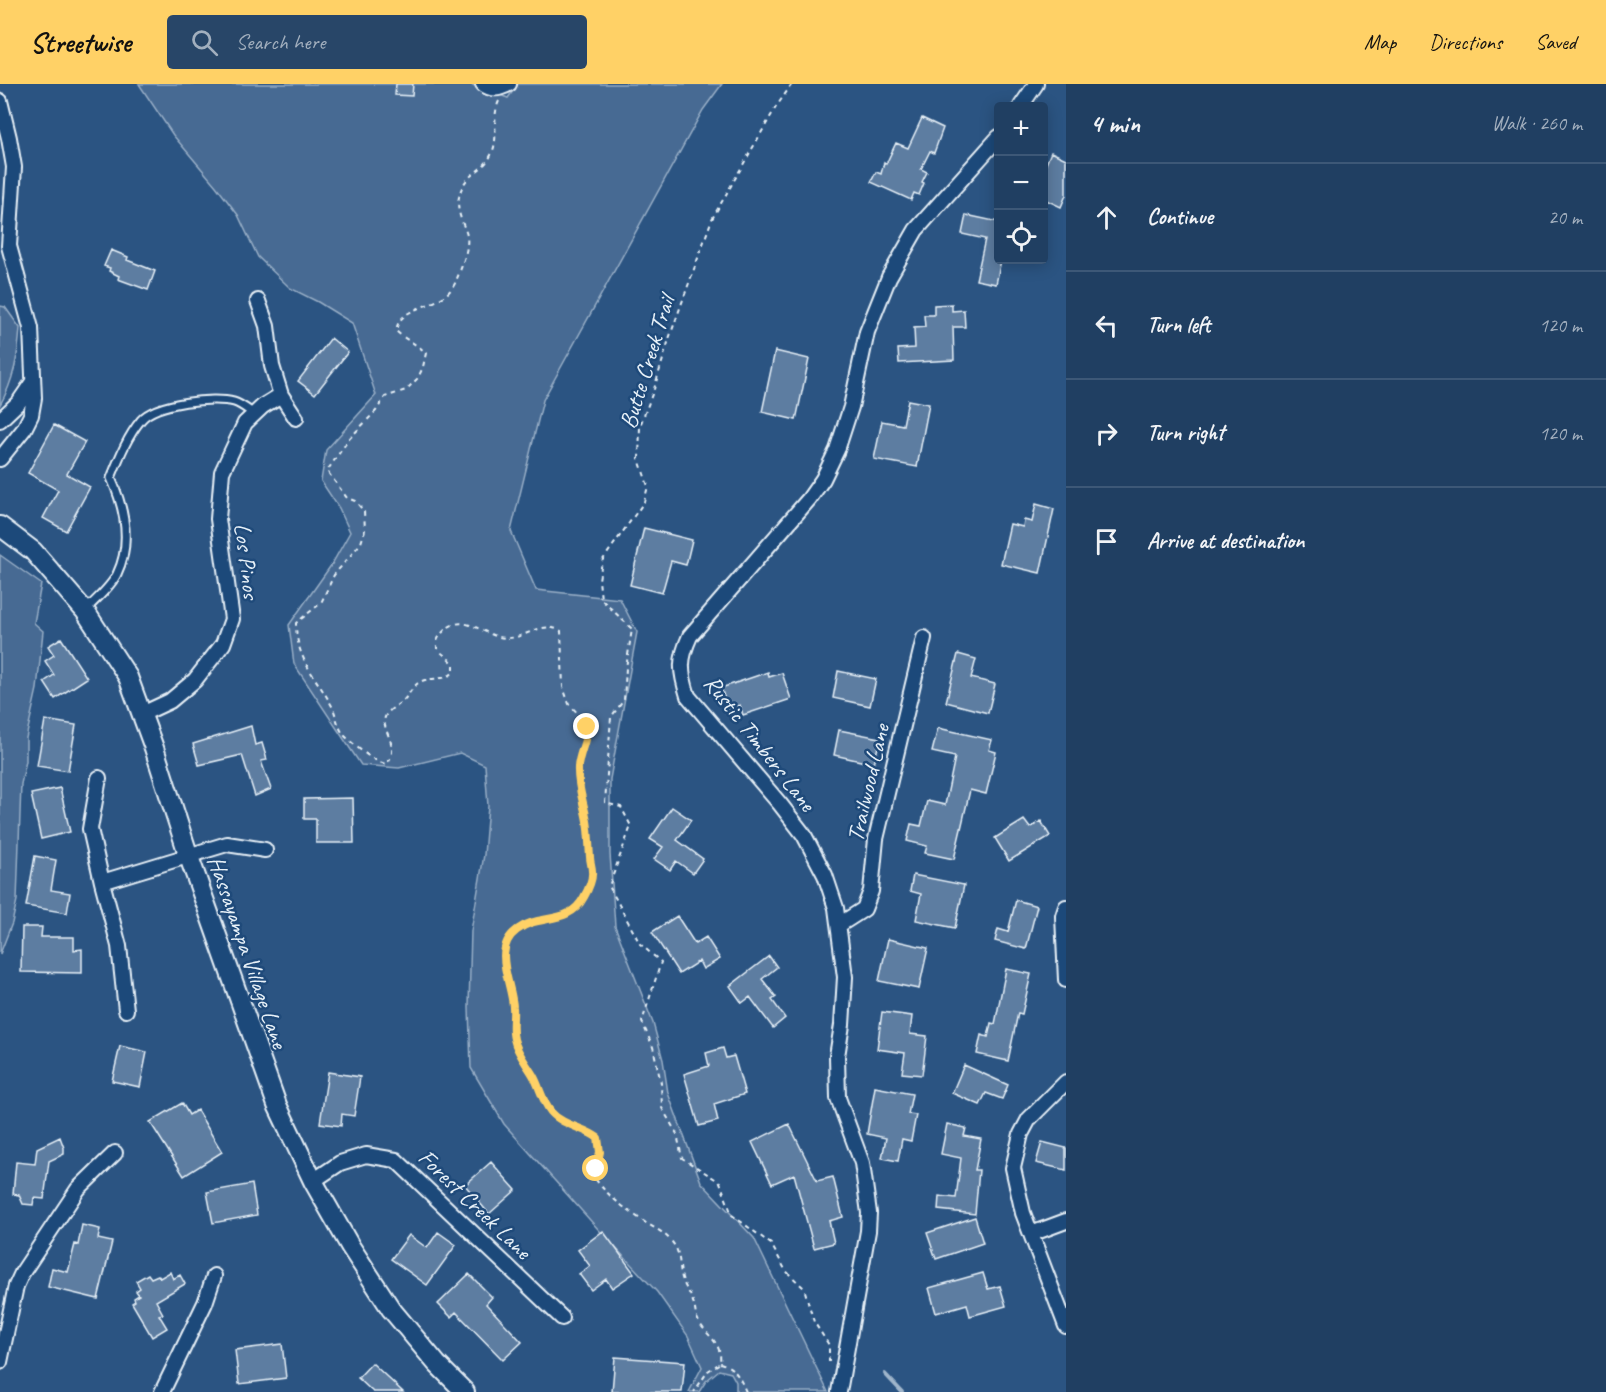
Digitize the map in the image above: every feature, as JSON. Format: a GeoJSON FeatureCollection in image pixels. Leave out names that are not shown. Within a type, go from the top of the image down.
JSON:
{"type":"FeatureCollection","features":[{"type":"Feature","properties":{"kind":"street"},"geometry":{"type":"LineString","coordinates":[[483,84],[490,89],[508,84]]}},
{"type":"Feature","properties":{"kind":"street"},"geometry":{"type":"LineString","coordinates":[[1024,102],[1036,84]]}},
{"type":"Feature","properties":{"kind":"street"},"geometry":{"type":"LineString","coordinates":[[0,101],[14,167],[5,243],[32,328],[33,340],[33,407],[24,429],[0,459]]}},
{"type":"Feature","properties":{"kind":"street","name":"Rustic Timbers Lane"},"geometry":{"type":"LineString","coordinates":[[840,1390],[868,1231],[869,1213],[862,1163],[838,1098],[837,1056],[842,1025],[844,977],[836,909],[825,875],[804,835],[688,696],[681,674],[682,653],[690,636],[809,499],[823,479],[837,450],[851,407],[867,332],[889,277],[916,230],[994,143]]}},
{"type":"Feature","properties":{"kind":"street"},"geometry":{"type":"LineString","coordinates":[[258,301],[267,326],[272,366],[280,395],[296,418]]}},
{"type":"Feature","properties":{"kind":"street"},"geometry":{"type":"LineString","coordinates":[[24,429],[3,418],[32,383]]}},
{"type":"Feature","properties":{"kind":"street","name":"Los Pinos"},"geometry":{"type":"LineString","coordinates":[[142,714],[170,701],[195,680],[223,644],[232,619],[218,519],[222,472],[245,423],[263,406],[280,395]]}},
{"type":"Feature","properties":{"kind":"street","name":"Hassayampa Village Lane"},"geometry":{"type":"LineString","coordinates":[[0,526],[33,551],[85,611],[128,677],[277,1105],[313,1181],[350,1246],[391,1309],[437,1364],[465,1392]]}},
{"type":"Feature","properties":{"kind":"street","name":"Trailwood Lane"},"geometry":{"type":"LineString","coordinates":[[839,925],[864,909],[871,891],[876,839],[924,638]]}},
{"type":"Feature","properties":{"kind":"street"},"geometry":{"type":"LineString","coordinates":[[99,778],[90,829],[119,946],[126,1010]]}},
{"type":"Feature","properties":{"kind":"street"},"geometry":{"type":"LineString","coordinates":[[102,882],[227,844],[265,850]]}},
{"type":"Feature","properties":{"kind":"street"},"geometry":{"type":"LineString","coordinates":[[1066,907],[1062,916],[1066,980]]}},
{"type":"Feature","properties":{"kind":"street"},"geometry":{"type":"LineString","coordinates":[[1066,1082],[1029,1119],[1021,1134],[1013,1168],[1018,1194],[1031,1234],[1066,1326]]}},
{"type":"Feature","properties":{"kind":"street"},"geometry":{"type":"LineString","coordinates":[[0,1362],[16,1286],[22,1273],[78,1189],[115,1153]]}},
{"type":"Feature","properties":{"kind":"street","name":"Forest Creek Lane"},"geometry":{"type":"LineString","coordinates":[[313,1181],[340,1163],[366,1155],[396,1160],[562,1318]]}},
{"type":"Feature","properties":{"kind":"street"},"geometry":{"type":"LineString","coordinates":[[1031,1234],[1066,1221]]}},
{"type":"Feature","properties":{"kind":"street"},"geometry":{"type":"LineString","coordinates":[[162,1392],[205,1303],[214,1276]]}},
{"type":"Feature","properties":{"kind":"lane"},"geometry":{"type":"LineString","coordinates":[[85,611],[117,574],[124,550],[126,527],[119,495],[111,478],[123,450],[142,418],[162,409],[195,400],[218,399],[237,402],[254,414]]}},
{"type":"Feature","properties":{"kind":"path"},"geometry":{"type":"LineString","coordinates":[[508,84],[495,115],[495,140],[492,154],[485,164],[465,180],[459,196],[457,208],[467,234],[466,251],[455,284],[444,298],[405,314],[397,323],[396,331],[402,337],[413,341],[426,353],[418,378],[406,390],[385,397],[376,411],[349,439],[327,471],[347,498],[355,501],[364,511],[365,530],[360,543],[334,575],[321,603],[296,623],[297,644],[305,663],[332,708],[341,730],[347,738],[378,762],[386,764],[392,751],[384,722],[387,713],[407,697],[420,682],[448,677],[454,671],[454,664],[439,652],[437,647],[439,636],[446,628],[460,622],[467,623],[495,636],[507,638],[545,627],[554,627],[561,631],[563,687],[568,704],[585,720],[587,727],[578,766],[579,784],[587,822],[591,880],[578,906],[561,917],[517,929],[507,942],[504,963],[513,1006],[514,1039],[517,1050],[551,1112],[570,1125],[598,1138],[600,1152],[594,1177],[620,1204],[672,1242],[682,1264],[682,1279],[693,1300],[697,1317],[720,1349],[720,1363]]}},
{"type":"Feature","properties":{"kind":"path","name":"Butte Creek Trail"},"geometry":{"type":"LineString","coordinates":[[792,84],[776,107],[712,219],[640,426],[639,459],[648,486],[644,502],[602,561],[599,580],[601,599],[632,629],[624,700],[611,717],[605,802],[621,807],[631,826],[609,886],[640,944],[661,962],[642,1022],[653,1047],[661,1083],[662,1108],[677,1134],[682,1158],[720,1182],[732,1215],[771,1244],[786,1271],[804,1288],[814,1322],[829,1345],[830,1382],[840,1390]]}},
{"type":"Feature","properties":{"kind":"path"},"geometry":{"type":"LineString","coordinates":[[693,1392],[708,1371],[720,1363],[729,1365],[746,1392]]}},
{"type":"Feature","properties":{"kind":"shaded area"},"geometry":{"type":"Polygon","coordinates":[[[139,84],[470,84],[508,98],[518,84],[722,84],[703,110],[543,400],[511,531],[536,590],[620,599],[637,632],[610,779],[610,854],[615,926],[653,1023],[663,1060],[668,1093],[701,1182],[754,1238],[828,1392],[736,1392],[736,1382],[731,1373],[719,1370],[706,1381],[699,1392],[689,1392],[702,1367],[688,1336],[657,1292],[504,1124],[471,1068],[469,1007],[471,931],[484,855],[488,806],[485,765],[460,753],[399,768],[361,765],[294,664],[289,625],[332,564],[350,532],[339,508],[321,481],[326,450],[376,395],[352,323],[290,288],[258,257],[238,215],[173,135],[139,84]]]}},
{"type":"Feature","properties":{"kind":"shaded area"},"geometry":{"type":"Polygon","coordinates":[[[0,306],[5,307],[20,328],[15,368],[0,405],[0,306]]]}},
{"type":"Feature","properties":{"kind":"shaded area"},"geometry":{"type":"Polygon","coordinates":[[[0,555],[41,584],[34,623],[43,631],[37,689],[26,738],[26,761],[21,784],[17,900],[12,923],[0,954],[0,555]]]}},
{"type":"Feature","properties":{"kind":"building"},"geometry":{"type":"Polygon","coordinates":[[[396,84],[413,84],[412,96],[395,95],[396,84]]]}},
{"type":"Feature","properties":{"kind":"building"},"geometry":{"type":"Polygon","coordinates":[[[922,118],[943,128],[934,153],[930,151],[921,169],[927,172],[919,195],[914,193],[911,200],[871,182],[876,172],[881,174],[884,162],[886,164],[896,143],[908,148],[922,118]]]}},
{"type":"Feature","properties":{"kind":"building"},"geometry":{"type":"Polygon","coordinates":[[[1051,152],[1066,159],[1066,195],[1061,207],[1048,201],[1048,159],[1051,152]]]}},
{"type":"Feature","properties":{"kind":"building"},"geometry":{"type":"Polygon","coordinates":[[[966,215],[994,221],[994,264],[1000,264],[996,284],[976,280],[985,239],[962,234],[966,215]]]}},
{"type":"Feature","properties":{"kind":"building"},"geometry":{"type":"Polygon","coordinates":[[[111,250],[128,257],[127,260],[155,271],[148,290],[118,279],[119,276],[104,266],[111,250]]]}},
{"type":"Feature","properties":{"kind":"building"},"geometry":{"type":"Polygon","coordinates":[[[952,304],[952,311],[964,310],[965,327],[953,327],[954,360],[899,363],[898,349],[915,348],[914,328],[925,327],[924,315],[934,315],[934,305],[952,304]]]}},
{"type":"Feature","properties":{"kind":"building"},"geometry":{"type":"Polygon","coordinates":[[[331,338],[348,352],[315,394],[298,381],[331,338]]]}},
{"type":"Feature","properties":{"kind":"building"},"geometry":{"type":"Polygon","coordinates":[[[775,351],[809,359],[796,420],[762,412],[775,351]]]}},
{"type":"Feature","properties":{"kind":"building"},"geometry":{"type":"Polygon","coordinates":[[[908,400],[929,404],[917,467],[874,459],[882,421],[903,425],[908,400]]]}},
{"type":"Feature","properties":{"kind":"building"},"geometry":{"type":"Polygon","coordinates":[[[54,425],[85,442],[67,474],[90,487],[66,531],[43,518],[58,490],[28,473],[54,425]]]}},
{"type":"Feature","properties":{"kind":"building"},"geometry":{"type":"Polygon","coordinates":[[[1036,504],[1054,509],[1040,573],[1001,564],[1010,524],[1023,527],[1024,520],[1032,522],[1036,504]]]}},
{"type":"Feature","properties":{"kind":"building"},"geometry":{"type":"Polygon","coordinates":[[[644,528],[692,540],[686,565],[671,561],[662,593],[630,585],[644,528]]]}},
{"type":"Feature","properties":{"kind":"building"},"geometry":{"type":"Polygon","coordinates":[[[61,638],[87,678],[55,699],[44,682],[54,675],[45,661],[54,655],[48,646],[61,638]]]}},
{"type":"Feature","properties":{"kind":"building"},"geometry":{"type":"Polygon","coordinates":[[[958,654],[976,659],[971,678],[995,684],[988,713],[946,702],[958,654]]]}},
{"type":"Feature","properties":{"kind":"building"},"geometry":{"type":"Polygon","coordinates":[[[838,671],[876,679],[870,706],[833,698],[838,671]]]}},
{"type":"Feature","properties":{"kind":"building"},"geometry":{"type":"Polygon","coordinates":[[[768,672],[769,677],[782,673],[791,699],[743,715],[740,705],[728,709],[721,688],[768,672]]]}},
{"type":"Feature","properties":{"kind":"building"},"geometry":{"type":"Polygon","coordinates":[[[45,720],[76,725],[68,771],[37,766],[45,720]]]}},
{"type":"Feature","properties":{"kind":"building"},"geometry":{"type":"Polygon","coordinates":[[[251,726],[255,745],[262,743],[267,760],[261,761],[271,789],[255,796],[242,755],[199,765],[193,744],[251,726]]]}},
{"type":"Feature","properties":{"kind":"building"},"geometry":{"type":"Polygon","coordinates":[[[938,728],[992,740],[989,750],[996,752],[986,794],[970,790],[954,859],[925,853],[927,846],[907,841],[911,824],[921,826],[927,801],[945,805],[955,757],[932,752],[938,728]]]}},
{"type":"Feature","properties":{"kind":"building"},"geometry":{"type":"Polygon","coordinates":[[[839,730],[880,738],[874,764],[834,755],[839,730]]]}},
{"type":"Feature","properties":{"kind":"building"},"geometry":{"type":"Polygon","coordinates":[[[60,788],[70,832],[41,839],[31,794],[60,788]]]}},
{"type":"Feature","properties":{"kind":"building"},"geometry":{"type":"Polygon","coordinates":[[[353,798],[354,843],[316,843],[316,819],[304,819],[304,799],[353,798]]]}},
{"type":"Feature","properties":{"kind":"building"},"geometry":{"type":"Polygon","coordinates":[[[672,807],[691,820],[677,840],[703,859],[693,873],[676,861],[670,870],[654,859],[663,847],[650,839],[672,807]]]}},
{"type":"Feature","properties":{"kind":"building"},"geometry":{"type":"Polygon","coordinates":[[[1024,820],[1030,828],[1041,821],[1050,836],[1009,861],[995,838],[1024,820]]]}},
{"type":"Feature","properties":{"kind":"building"},"geometry":{"type":"Polygon","coordinates":[[[35,856],[56,860],[51,890],[70,893],[67,913],[26,906],[35,856]]]}},
{"type":"Feature","properties":{"kind":"building"},"geometry":{"type":"Polygon","coordinates":[[[913,875],[964,885],[955,928],[916,920],[921,894],[910,891],[913,875]]]}},
{"type":"Feature","properties":{"kind":"building"},"geometry":{"type":"Polygon","coordinates":[[[1016,900],[1037,906],[1026,949],[995,941],[998,929],[1008,932],[1016,900]]]}},
{"type":"Feature","properties":{"kind":"building"},"geometry":{"type":"Polygon","coordinates":[[[677,916],[695,944],[706,937],[720,959],[703,969],[699,961],[679,974],[652,932],[677,916]]]}},
{"type":"Feature","properties":{"kind":"building"},"geometry":{"type":"Polygon","coordinates":[[[22,927],[42,927],[41,937],[74,937],[74,950],[82,949],[82,973],[21,972],[22,927]]]}},
{"type":"Feature","properties":{"kind":"building"},"geometry":{"type":"Polygon","coordinates":[[[888,939],[928,948],[919,989],[879,981],[888,939]]]}},
{"type":"Feature","properties":{"kind":"building"},"geometry":{"type":"Polygon","coordinates":[[[769,956],[777,967],[762,979],[776,997],[772,1000],[785,1018],[773,1028],[750,997],[742,1003],[730,986],[769,956]]]}},
{"type":"Feature","properties":{"kind":"building"},"geometry":{"type":"Polygon","coordinates":[[[1006,969],[1031,974],[1022,1014],[1018,1013],[1008,1061],[977,1054],[981,1035],[988,1037],[991,1023],[995,1024],[1006,969]]]}},
{"type":"Feature","properties":{"kind":"building"},"geometry":{"type":"Polygon","coordinates":[[[882,1012],[912,1016],[910,1034],[927,1036],[922,1075],[902,1073],[905,1053],[877,1049],[882,1012]]]}},
{"type":"Feature","properties":{"kind":"building"},"geometry":{"type":"Polygon","coordinates":[[[120,1046],[147,1052],[140,1087],[112,1081],[120,1046]]]}},
{"type":"Feature","properties":{"kind":"building"},"geometry":{"type":"Polygon","coordinates":[[[723,1048],[726,1058],[734,1056],[745,1094],[714,1104],[718,1121],[699,1126],[684,1074],[709,1066],[706,1053],[723,1048]]]}},
{"type":"Feature","properties":{"kind":"building"},"geometry":{"type":"Polygon","coordinates":[[[964,1065],[1008,1085],[1002,1099],[986,1093],[980,1105],[952,1093],[964,1065]]]}},
{"type":"Feature","properties":{"kind":"building"},"geometry":{"type":"Polygon","coordinates":[[[328,1072],[360,1077],[354,1116],[342,1114],[341,1126],[320,1123],[328,1072]]]}},
{"type":"Feature","properties":{"kind":"building"},"geometry":{"type":"Polygon","coordinates":[[[875,1087],[912,1094],[908,1114],[916,1115],[911,1141],[902,1139],[898,1161],[882,1158],[886,1138],[867,1134],[875,1087]]]}},
{"type":"Feature","properties":{"kind":"building"},"geometry":{"type":"Polygon","coordinates":[[[182,1103],[189,1115],[197,1110],[222,1152],[184,1176],[150,1122],[182,1103]]]}},
{"type":"Feature","properties":{"kind":"building"},"geometry":{"type":"Polygon","coordinates":[[[789,1124],[817,1181],[833,1177],[843,1217],[829,1221],[834,1243],[814,1248],[794,1174],[772,1184],[752,1142],[789,1124]]]}},
{"type":"Feature","properties":{"kind":"building"},"geometry":{"type":"Polygon","coordinates":[[[947,1124],[966,1128],[964,1136],[981,1139],[975,1170],[979,1170],[975,1214],[938,1210],[939,1196],[956,1198],[961,1158],[941,1154],[947,1124]]]}},
{"type":"Feature","properties":{"kind":"building"},"geometry":{"type":"Polygon","coordinates":[[[60,1137],[64,1154],[49,1161],[44,1199],[34,1198],[33,1205],[23,1204],[19,1195],[13,1194],[16,1162],[35,1164],[37,1148],[60,1137]]]}},
{"type":"Feature","properties":{"kind":"building"},"geometry":{"type":"Polygon","coordinates":[[[1042,1142],[1066,1148],[1066,1170],[1036,1163],[1042,1142]]]}},
{"type":"Feature","properties":{"kind":"building"},"geometry":{"type":"Polygon","coordinates":[[[491,1162],[516,1190],[489,1214],[465,1185],[491,1162]]]}},
{"type":"Feature","properties":{"kind":"building"},"geometry":{"type":"Polygon","coordinates":[[[252,1184],[257,1215],[213,1223],[207,1192],[252,1184]]]}},
{"type":"Feature","properties":{"kind":"building"},"geometry":{"type":"Polygon","coordinates":[[[975,1217],[983,1243],[936,1259],[927,1233],[975,1217]]]}},
{"type":"Feature","properties":{"kind":"building"},"geometry":{"type":"Polygon","coordinates":[[[82,1225],[100,1229],[98,1239],[112,1242],[98,1299],[48,1287],[52,1268],[68,1272],[75,1244],[78,1245],[82,1225]]]}},
{"type":"Feature","properties":{"kind":"building"},"geometry":{"type":"Polygon","coordinates":[[[603,1231],[634,1273],[612,1288],[606,1279],[591,1290],[579,1274],[590,1266],[578,1250],[603,1231]]]}},
{"type":"Feature","properties":{"kind":"building"},"geometry":{"type":"Polygon","coordinates":[[[438,1232],[456,1245],[427,1285],[391,1259],[409,1235],[427,1248],[438,1232]]]}},
{"type":"Feature","properties":{"kind":"building"},"geometry":{"type":"Polygon","coordinates":[[[170,1272],[173,1279],[180,1275],[185,1284],[156,1301],[163,1314],[159,1315],[167,1328],[152,1337],[132,1303],[139,1295],[136,1291],[140,1288],[136,1281],[148,1274],[151,1278],[158,1275],[160,1278],[170,1272]]]}},
{"type":"Feature","properties":{"kind":"building"},"geometry":{"type":"Polygon","coordinates":[[[983,1273],[988,1289],[1000,1286],[1006,1306],[970,1316],[967,1304],[936,1313],[929,1288],[983,1273]]]}},
{"type":"Feature","properties":{"kind":"building"},"geometry":{"type":"Polygon","coordinates":[[[469,1274],[492,1297],[486,1304],[522,1342],[503,1360],[456,1312],[451,1317],[438,1304],[469,1274]]]}},
{"type":"Feature","properties":{"kind":"building"},"geometry":{"type":"Polygon","coordinates":[[[282,1344],[286,1378],[239,1384],[235,1350],[282,1344]]]}},
{"type":"Feature","properties":{"kind":"building"},"geometry":{"type":"Polygon","coordinates":[[[615,1357],[685,1362],[682,1392],[612,1392],[615,1357]]]}},
{"type":"Feature","properties":{"kind":"building"},"geometry":{"type":"Polygon","coordinates":[[[372,1363],[403,1392],[373,1392],[358,1378],[372,1363]]]}},
{"type":"Feature","properties":{"kind":"waterway"},"geometry":{"type":"LineString","coordinates":[[885,1374],[902,1392]]}},
{"type":"Feature","properties":{"kind":"route"},"geometry":{"type":"LineString","coordinates":[[587,727],[578,766],[579,784],[587,822],[591,880],[578,906],[569,913],[517,929],[507,942],[504,963],[513,1006],[512,1029],[517,1050],[533,1075],[544,1102],[551,1112],[570,1125],[598,1138],[600,1152],[596,1169]]}}]}
